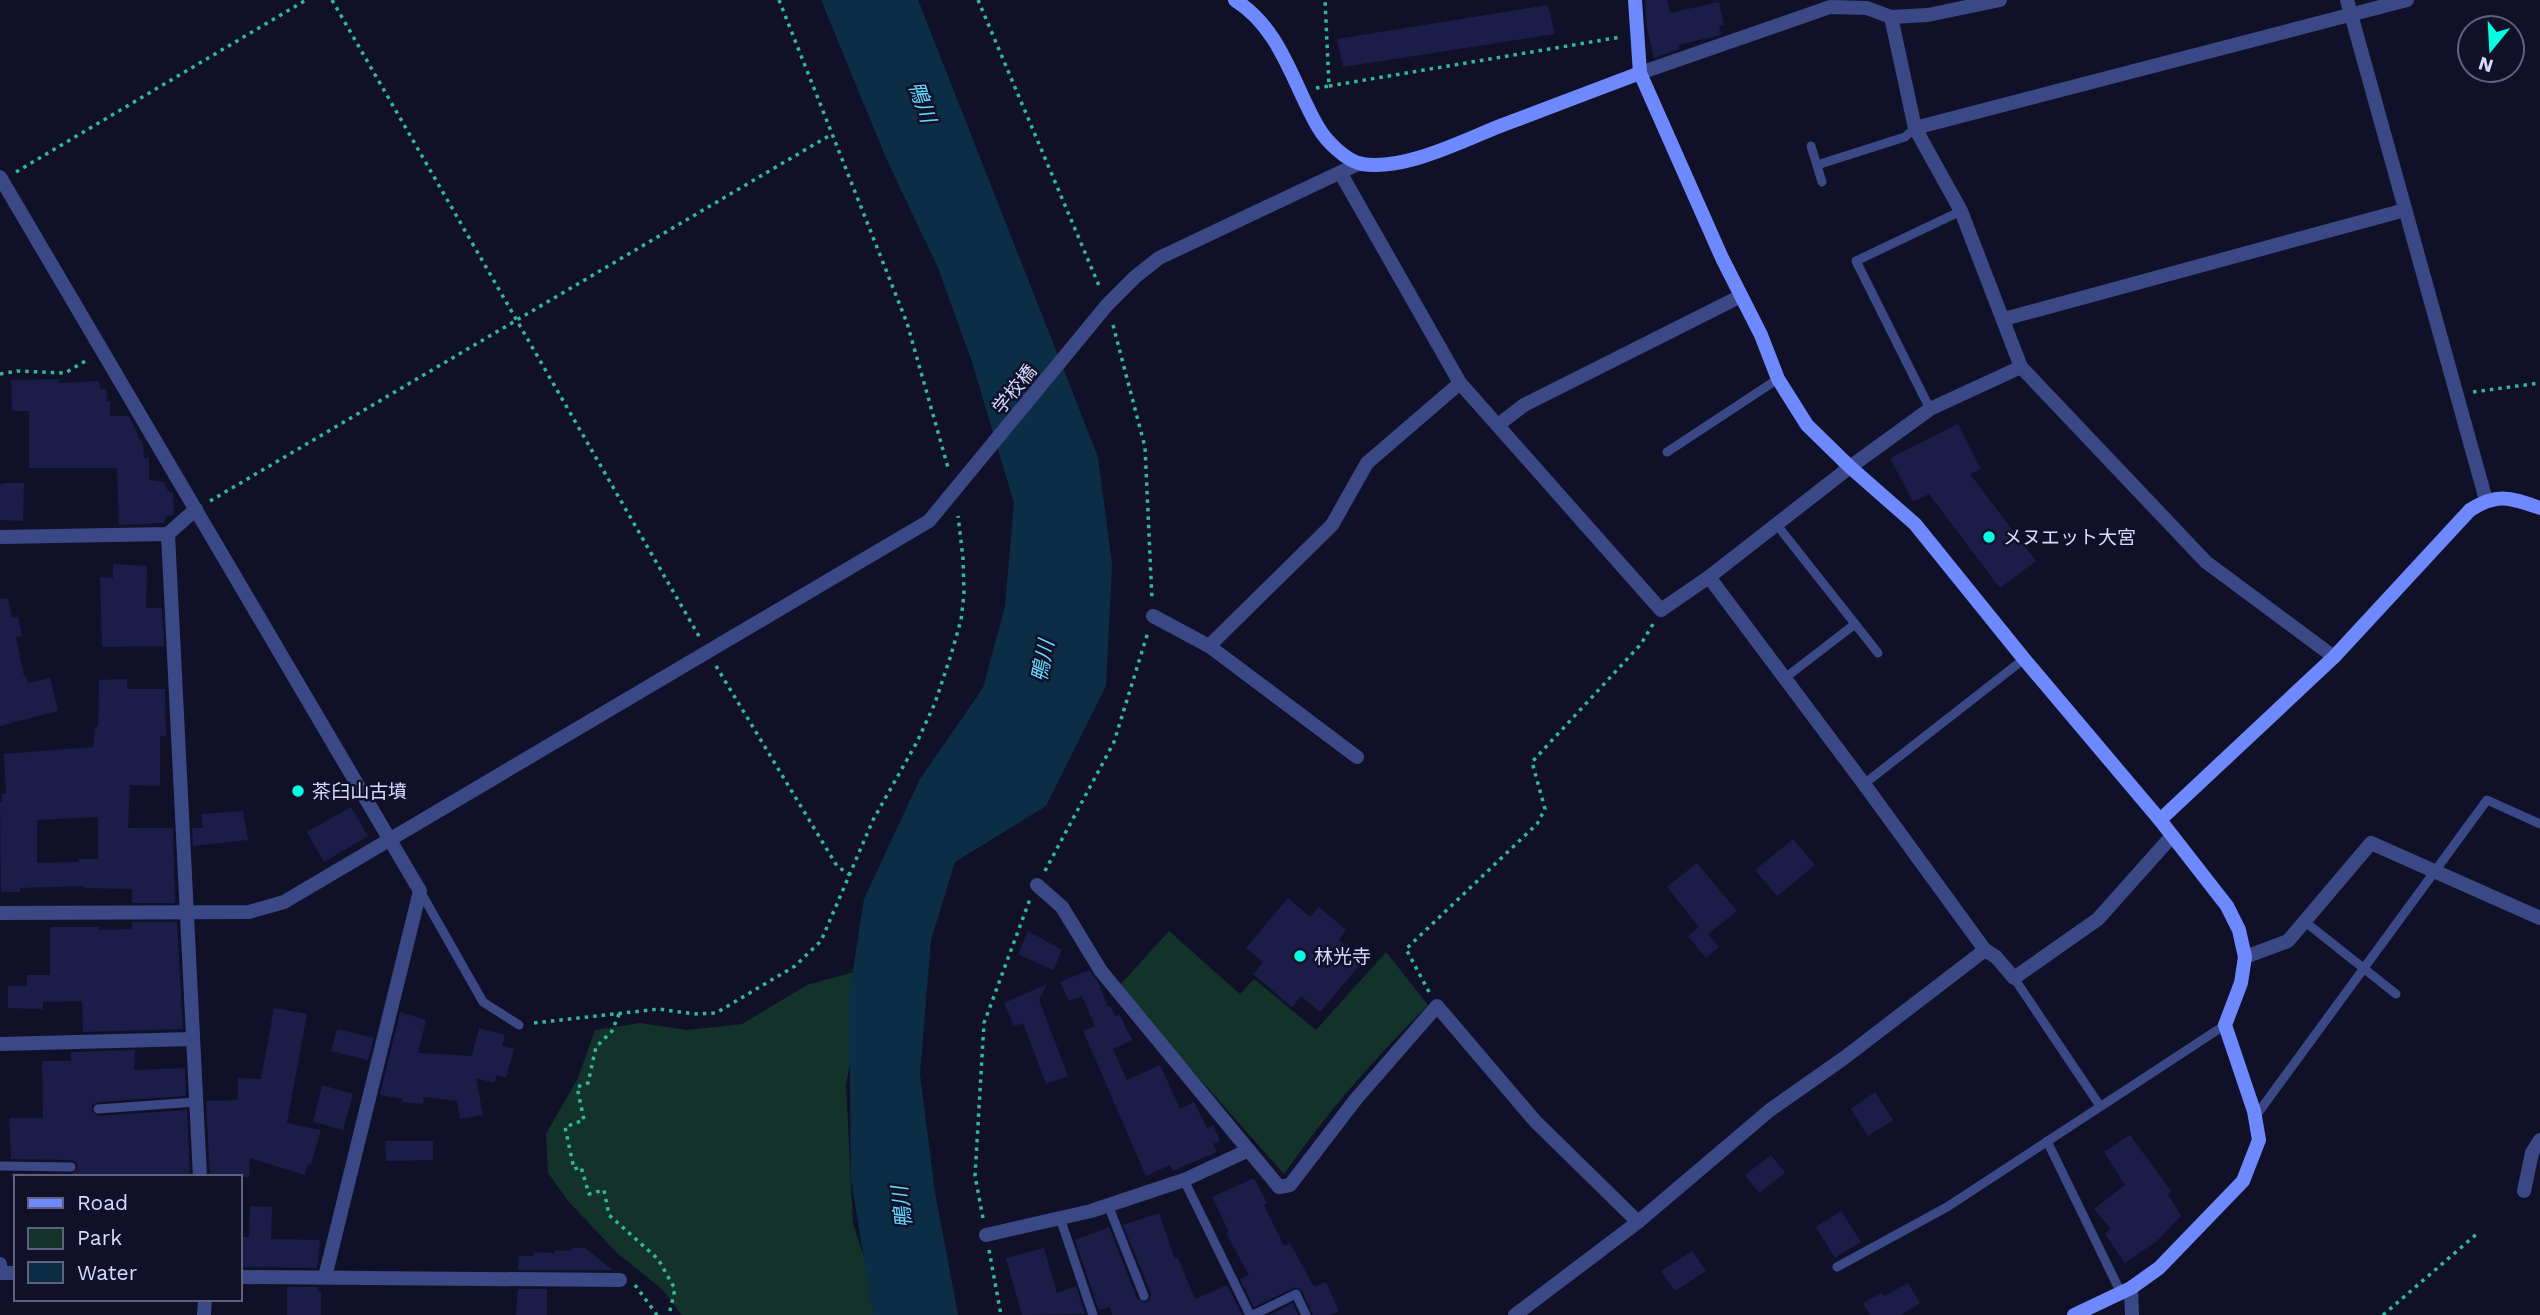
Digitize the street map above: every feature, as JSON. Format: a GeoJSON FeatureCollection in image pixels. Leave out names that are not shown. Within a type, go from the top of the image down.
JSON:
{"type":"FeatureCollection","features":[{"type":"Feature","properties":{"kind":"street"},"geometry":{"type":"LineString","coordinates":[[1235,0],[1251,10],[1270,31],[1323,136],[1341,152],[1360,163],[1385,164],[1427,154],[1640,73],[1830,7],[1867,8],[1891,17],[1928,15],[2000,0]]}},
{"type":"Feature","properties":{"kind":"street"},"geometry":{"type":"LineString","coordinates":[[1635,0],[1640,73],[1722,258],[1761,334],[1778,380],[1807,425],[1850,467],[1916,524],[2024,659],[2160,820],[2227,906],[2239,930],[2245,957],[2241,983],[2225,1025],[2254,1111],[2259,1140],[2243,1181],[2159,1268],[2126,1290],[2074,1315]]}},
{"type":"Feature","properties":{"kind":"street"},"geometry":{"type":"LineString","coordinates":[[2347,0],[2486,500]]}},
{"type":"Feature","properties":{"kind":"street"},"geometry":{"type":"LineString","coordinates":[[1915,128],[2407,0]]}},
{"type":"Feature","properties":{"kind":"street"},"geometry":{"type":"LineString","coordinates":[[1891,17],[1915,128],[1961,211],[2021,366],[2206,562],[2334,657]]}},
{"type":"Feature","properties":{"kind":"street","name":"学校橋"},"geometry":{"type":"LineString","coordinates":[[0,914],[249,912],[284,902],[929,521],[1107,305],[1135,277],[1159,258],[1360,163]]}},
{"type":"Feature","properties":{"kind":"street"},"geometry":{"type":"LineString","coordinates":[[1341,174],[1460,383],[1661,610],[1709,578],[1850,467],[1930,409],[2021,366]]}},
{"type":"Feature","properties":{"kind":"street"},"geometry":{"type":"LineString","coordinates":[[1,179],[419,891],[325,1278]]}},
{"type":"Feature","properties":{"kind":"street"},"geometry":{"type":"LineString","coordinates":[[2004,319],[2405,210]]}},
{"type":"Feature","properties":{"kind":"street"},"geometry":{"type":"LineString","coordinates":[[1498,425],[1524,405],[1741,296]]}},
{"type":"Feature","properties":{"kind":"street"},"geometry":{"type":"LineString","coordinates":[[1209,646],[1332,525],[1367,463],[1460,383]]}},
{"type":"Feature","properties":{"kind":"street"},"geometry":{"type":"LineString","coordinates":[[2160,820],[2334,657],[2470,510],[2486,500],[2509,497],[2540,508]]}},
{"type":"Feature","properties":{"kind":"street"},"geometry":{"type":"LineString","coordinates":[[0,537],[168,534],[196,509]]}},
{"type":"Feature","properties":{"kind":"street"},"geometry":{"type":"LineString","coordinates":[[168,534],[200,1175]]}},
{"type":"Feature","properties":{"kind":"street"},"geometry":{"type":"LineString","coordinates":[[1709,578],[1985,950],[1996,957],[2014,978],[2098,919],[2172,836]]}},
{"type":"Feature","properties":{"kind":"street"},"geometry":{"type":"LineString","coordinates":[[1153,616],[1209,646],[1357,757]]}},
{"type":"Feature","properties":{"kind":"street"},"geometry":{"type":"LineString","coordinates":[[2245,957],[2288,941],[2371,843],[2540,918]]}},
{"type":"Feature","properties":{"kind":"street"},"geometry":{"type":"LineString","coordinates":[[1037,885],[1062,907],[1101,971],[1279,1187],[1290,1185],[1356,1099],[1437,1006],[1535,1121],[1638,1222]]}},
{"type":"Feature","properties":{"kind":"street"},"geometry":{"type":"LineString","coordinates":[[1515,1315],[1638,1222],[1769,1110],[1844,1058],[1985,950]]}},
{"type":"Feature","properties":{"kind":"street"},"geometry":{"type":"LineString","coordinates":[[0,1044],[193,1039]]}},
{"type":"Feature","properties":{"kind":"street"},"geometry":{"type":"LineString","coordinates":[[2524,1191],[2532,1153],[2540,1140]]}},
{"type":"Feature","properties":{"kind":"street"},"geometry":{"type":"LineString","coordinates":[[986,1235],[1108,1205],[1184,1180],[1250,1150]]}},
{"type":"Feature","properties":{"kind":"street"},"geometry":{"type":"LineString","coordinates":[[0,1264],[0,1273],[14,1273]]}},
{"type":"Feature","properties":{"kind":"street"},"geometry":{"type":"LineString","coordinates":[[242,1277],[620,1280]]}},
{"type":"Feature","properties":{"kind":"street"},"geometry":{"type":"LineString","coordinates":[[2126,1290],[2132,1315]]}},
{"type":"Feature","properties":{"kind":"lane"},"geometry":{"type":"LineString","coordinates":[[1816,165],[1905,137],[1915,128]]}},
{"type":"Feature","properties":{"kind":"lane"},"geometry":{"type":"LineString","coordinates":[[1811,146],[1822,182]]}},
{"type":"Feature","properties":{"kind":"lane"},"geometry":{"type":"LineString","coordinates":[[1930,409],[1856,261],[1961,211]]}},
{"type":"Feature","properties":{"kind":"lane"},"geometry":{"type":"LineString","coordinates":[[1667,452],[1778,380]]}},
{"type":"Feature","properties":{"kind":"lane"},"geometry":{"type":"LineString","coordinates":[[1777,525],[1878,653]]}},
{"type":"Feature","properties":{"kind":"lane"},"geometry":{"type":"LineString","coordinates":[[1785,678],[1855,624]]}},
{"type":"Feature","properties":{"kind":"lane"},"geometry":{"type":"LineString","coordinates":[[1864,784],[2024,659]]}},
{"type":"Feature","properties":{"kind":"lane"},"geometry":{"type":"LineString","coordinates":[[2254,1119],[2487,800],[2540,824]]}},
{"type":"Feature","properties":{"kind":"lane"},"geometry":{"type":"LineString","coordinates":[[419,891],[483,1002],[519,1025]]}},
{"type":"Feature","properties":{"kind":"lane"},"geometry":{"type":"LineString","coordinates":[[2304,921],[2396,994]]}},
{"type":"Feature","properties":{"kind":"lane"},"geometry":{"type":"LineString","coordinates":[[2014,978],[2101,1106]]}},
{"type":"Feature","properties":{"kind":"lane"},"geometry":{"type":"LineString","coordinates":[[1837,1267],[1947,1207],[2225,1025]]}},
{"type":"Feature","properties":{"kind":"lane"},"geometry":{"type":"LineString","coordinates":[[97,1109],[196,1102]]}},
{"type":"Feature","properties":{"kind":"lane"},"geometry":{"type":"LineString","coordinates":[[2047,1141],[2126,1290]]}},
{"type":"Feature","properties":{"kind":"lane"},"geometry":{"type":"LineString","coordinates":[[0,1166],[71,1167]]}},
{"type":"Feature","properties":{"kind":"lane"},"geometry":{"type":"LineString","coordinates":[[1184,1180],[1251,1315],[1296,1294],[1306,1315]]}},
{"type":"Feature","properties":{"kind":"lane"},"geometry":{"type":"LineString","coordinates":[[1108,1205],[1144,1296]]}},
{"type":"Feature","properties":{"kind":"lane"},"geometry":{"type":"LineString","coordinates":[[1060,1218],[1093,1315]]}},
{"type":"Feature","properties":{"kind":"path"},"geometry":{"type":"LineString","coordinates":[[1,179],[306,0]]}},
{"type":"Feature","properties":{"kind":"path"},"geometry":{"type":"LineString","coordinates":[[332,0],[708,652],[836,866],[850,875]]}},
{"type":"Feature","properties":{"kind":"path"},"geometry":{"type":"LineString","coordinates":[[519,1025],[659,1009],[694,1014],[716,1013],[795,966],[821,941],[873,820],[935,703],[961,620],[963,558],[958,487],[907,323],[779,0]]}},
{"type":"Feature","properties":{"kind":"path"},"geometry":{"type":"LineString","coordinates":[[978,0],[1107,305],[1144,447],[1153,616],[1114,742],[1037,885],[984,1023],[975,1176],[1001,1315]]}},
{"type":"Feature","properties":{"kind":"path"},"geometry":{"type":"LineString","coordinates":[[1325,0],[1329,86]]}},
{"type":"Feature","properties":{"kind":"path"},"geometry":{"type":"LineString","coordinates":[[1300,91],[1637,35]]}},
{"type":"Feature","properties":{"kind":"path"},"geometry":{"type":"LineString","coordinates":[[196,509],[832,134]]}},
{"type":"Feature","properties":{"kind":"path"},"geometry":{"type":"LineString","coordinates":[[0,374],[17,371],[65,373],[103,351]]}},
{"type":"Feature","properties":{"kind":"path"},"geometry":{"type":"LineString","coordinates":[[2456,395],[2540,383]]}},
{"type":"Feature","properties":{"kind":"path"},"geometry":{"type":"LineString","coordinates":[[1437,1006],[1406,949],[1537,824],[1545,809],[1532,762],[1641,644],[1661,610]]}},
{"type":"Feature","properties":{"kind":"path"},"geometry":{"type":"LineString","coordinates":[[619,1014],[612,1031],[596,1047],[588,1083],[577,1087],[584,1120],[565,1127],[575,1169],[581,1167],[589,1194],[604,1190],[609,1215],[658,1259],[670,1279],[675,1289],[669,1315]]}},
{"type":"Feature","properties":{"kind":"path"},"geometry":{"type":"LineString","coordinates":[[2383,1315],[2479,1232]]}},
{"type":"Feature","properties":{"kind":"path"},"geometry":{"type":"LineString","coordinates":[[620,1280],[633,1283],[657,1315]]}},
{"type":"Feature","properties":{"kind":"green space"},"geometry":{"type":"Polygon","coordinates":[[[1169,931],[1240,994],[1254,979],[1316,1030],[1386,952],[1428,1005],[1352,1086],[1284,1174],[1128,998],[1120,985],[1169,931]]]}},
{"type":"Feature","properties":{"kind":"green space"},"geometry":{"type":"Polygon","coordinates":[[[868,968],[846,1085],[853,1223],[880,1315],[682,1315],[662,1289],[617,1253],[569,1202],[548,1173],[546,1134],[578,1078],[595,1030],[640,1023],[687,1030],[742,1024],[807,985],[868,968]]]}},
{"type":"Feature","properties":{"kind":"water","name":"鴨川"},"geometry":{"type":"Polygon","coordinates":[[[821,0],[918,0],[1098,457],[1112,565],[1106,686],[1046,806],[955,862],[931,940],[920,1074],[935,1192],[958,1315],[873,1315],[851,1179],[849,995],[864,899],[920,779],[983,688],[1005,606],[1014,503],[972,362],[938,268],[886,158],[821,0]]]}},
{"type":"Feature","properties":{"kind":"building"},"geometry":{"type":"Polygon","coordinates":[[[1645,0],[1667,0],[1670,13],[1719,2],[1724,25],[1719,25],[1721,35],[1678,45],[1679,49],[1654,58],[1647,27],[1645,0]]]}},
{"type":"Feature","properties":{"kind":"building"},"geometry":{"type":"Polygon","coordinates":[[[1548,5],[1555,34],[1343,67],[1337,39],[1548,5]]]}},
{"type":"Feature","properties":{"kind":"building"},"geometry":{"type":"Polygon","coordinates":[[[59,379],[59,383],[99,381],[100,389],[106,389],[107,401],[110,401],[110,416],[129,416],[143,445],[144,458],[149,458],[149,480],[164,482],[168,491],[173,493],[174,515],[166,516],[164,523],[119,525],[117,468],[29,468],[29,411],[12,411],[11,380],[59,379]]]}},
{"type":"Feature","properties":{"kind":"building"},"geometry":{"type":"Polygon","coordinates":[[[1958,424],[1981,469],[1970,474],[2036,561],[2000,588],[1929,494],[1913,502],[1890,458],[1958,424]]]}},
{"type":"Feature","properties":{"kind":"building"},"geometry":{"type":"Polygon","coordinates":[[[24,483],[23,521],[0,520],[0,484],[24,483]]]}},
{"type":"Feature","properties":{"kind":"building"},"geometry":{"type":"Polygon","coordinates":[[[113,564],[147,566],[146,608],[162,608],[164,646],[102,647],[100,577],[113,578],[113,564]]]}},
{"type":"Feature","properties":{"kind":"building"},"geometry":{"type":"Polygon","coordinates":[[[8,598],[12,618],[18,617],[22,636],[16,637],[24,676],[28,683],[50,678],[58,711],[0,726],[0,599],[8,598]]]}},
{"type":"Feature","properties":{"kind":"building"},"geometry":{"type":"Polygon","coordinates":[[[127,679],[127,689],[165,689],[166,736],[160,736],[160,786],[130,785],[128,828],[173,828],[175,903],[132,903],[132,889],[84,886],[20,888],[20,892],[1,892],[0,802],[2,794],[6,794],[4,754],[93,747],[95,727],[98,727],[99,680],[127,679]],[[98,817],[37,820],[37,863],[98,859],[98,817]]]}},
{"type":"Feature","properties":{"kind":"building"},"geometry":{"type":"Polygon","coordinates":[[[351,807],[368,836],[324,862],[307,832],[351,807]]]}},
{"type":"Feature","properties":{"kind":"building"},"geometry":{"type":"Polygon","coordinates":[[[243,811],[248,840],[193,846],[192,828],[203,828],[201,814],[243,811]]]}},
{"type":"Feature","properties":{"kind":"building"},"geometry":{"type":"Polygon","coordinates":[[[1793,839],[1815,865],[1777,896],[1755,870],[1793,839]]]}},
{"type":"Feature","properties":{"kind":"building"},"geometry":{"type":"Polygon","coordinates":[[[1697,863],[1737,911],[1708,934],[1719,947],[1706,958],[1688,936],[1699,927],[1667,887],[1697,863]]]}},
{"type":"Feature","properties":{"kind":"building"},"geometry":{"type":"Polygon","coordinates":[[[1288,898],[1310,917],[1319,907],[1346,930],[1339,940],[1364,960],[1320,1012],[1301,996],[1292,1007],[1253,974],[1263,962],[1246,948],[1288,898]]]}},
{"type":"Feature","properties":{"kind":"building"},"geometry":{"type":"Polygon","coordinates":[[[132,922],[177,924],[183,1029],[83,1032],[82,1001],[43,1002],[43,1009],[8,1008],[8,986],[27,986],[27,975],[50,975],[50,927],[132,929],[132,922]]]}},
{"type":"Feature","properties":{"kind":"building"},"geometry":{"type":"Polygon","coordinates":[[[1028,931],[1062,950],[1053,970],[1018,954],[1028,931]]]}},
{"type":"Feature","properties":{"kind":"building"},"geometry":{"type":"Polygon","coordinates":[[[1089,970],[1098,982],[1108,1007],[1110,1006],[1116,1017],[1119,1014],[1132,1040],[1113,1049],[1127,1080],[1160,1065],[1180,1109],[1194,1102],[1207,1128],[1213,1125],[1220,1141],[1213,1144],[1217,1152],[1173,1171],[1170,1165],[1146,1176],[1083,1031],[1095,1026],[1082,996],[1069,1001],[1060,982],[1089,970]]]}},
{"type":"Feature","properties":{"kind":"building"},"geometry":{"type":"Polygon","coordinates":[[[1047,984],[1039,1000],[1068,1076],[1046,1084],[1023,1023],[1014,1026],[1004,1003],[1047,984]]]}},
{"type":"Feature","properties":{"kind":"building"},"geometry":{"type":"Polygon","coordinates":[[[274,1008],[307,1014],[287,1123],[321,1130],[311,1164],[308,1164],[305,1175],[250,1158],[249,1177],[210,1175],[206,1101],[238,1100],[238,1078],[261,1079],[274,1008]]]}},
{"type":"Feature","properties":{"kind":"building"},"geometry":{"type":"Polygon","coordinates":[[[400,1012],[426,1020],[418,1053],[472,1056],[479,1028],[505,1035],[502,1046],[514,1049],[506,1078],[497,1075],[494,1083],[476,1078],[483,1115],[460,1119],[457,1101],[424,1097],[423,1104],[402,1102],[403,1099],[380,1095],[400,1012]]]}},
{"type":"Feature","properties":{"kind":"building"},"geometry":{"type":"Polygon","coordinates":[[[337,1029],[374,1038],[368,1060],[331,1051],[337,1029]]]}},
{"type":"Feature","properties":{"kind":"building"},"geometry":{"type":"Polygon","coordinates":[[[135,1050],[134,1070],[185,1068],[186,1096],[98,1102],[92,1105],[92,1112],[98,1116],[187,1110],[190,1175],[11,1177],[11,1173],[72,1174],[78,1168],[77,1163],[72,1160],[11,1159],[9,1118],[43,1118],[42,1061],[71,1061],[71,1052],[135,1050]]]}},
{"type":"Feature","properties":{"kind":"building"},"geometry":{"type":"Polygon","coordinates":[[[322,1085],[353,1094],[343,1130],[313,1122],[322,1085]]]}},
{"type":"Feature","properties":{"kind":"building"},"geometry":{"type":"Polygon","coordinates":[[[1875,1092],[1893,1120],[1868,1136],[1851,1109],[1875,1092]]]}},
{"type":"Feature","properties":{"kind":"building"},"geometry":{"type":"Polygon","coordinates":[[[2130,1135],[2172,1192],[2168,1194],[2181,1216],[2157,1241],[2125,1263],[2105,1234],[2111,1229],[2094,1209],[2125,1185],[2104,1152],[2130,1135]]]}},
{"type":"Feature","properties":{"kind":"building"},"geometry":{"type":"Polygon","coordinates":[[[385,1141],[433,1141],[433,1160],[386,1161],[385,1141]]]}},
{"type":"Feature","properties":{"kind":"building"},"geometry":{"type":"Polygon","coordinates":[[[1771,1155],[1785,1173],[1759,1193],[1745,1175],[1771,1155]]]}},
{"type":"Feature","properties":{"kind":"building"},"geometry":{"type":"Polygon","coordinates":[[[1254,1178],[1284,1246],[1290,1243],[1314,1287],[1326,1282],[1339,1311],[1330,1315],[1313,1315],[1302,1291],[1296,1287],[1254,1307],[1240,1279],[1249,1275],[1226,1233],[1229,1232],[1212,1197],[1254,1178]]]}},
{"type":"Feature","properties":{"kind":"building"},"geometry":{"type":"Polygon","coordinates":[[[250,1206],[272,1207],[271,1239],[320,1240],[317,1268],[242,1267],[242,1237],[249,1237],[250,1206]]]}},
{"type":"Feature","properties":{"kind":"building"},"geometry":{"type":"Polygon","coordinates":[[[1841,1211],[1861,1242],[1835,1258],[1816,1227],[1841,1211]]]}},
{"type":"Feature","properties":{"kind":"building"},"geometry":{"type":"Polygon","coordinates":[[[1159,1213],[1175,1259],[1178,1258],[1195,1299],[1227,1285],[1242,1315],[1112,1315],[1110,1307],[1099,1310],[1075,1240],[1109,1227],[1137,1299],[1146,1303],[1150,1300],[1151,1293],[1123,1225],[1159,1213]]]}},
{"type":"Feature","properties":{"kind":"building"},"geometry":{"type":"Polygon","coordinates":[[[572,1248],[585,1248],[613,1270],[518,1270],[519,1256],[534,1256],[534,1252],[555,1253],[555,1250],[572,1251],[572,1248]]]}},
{"type":"Feature","properties":{"kind":"building"},"geometry":{"type":"Polygon","coordinates":[[[1044,1248],[1057,1293],[1076,1286],[1085,1314],[1022,1315],[1006,1258],[1044,1248]]]}},
{"type":"Feature","properties":{"kind":"building"},"geometry":{"type":"Polygon","coordinates":[[[1692,1251],[1706,1271],[1675,1291],[1661,1271],[1692,1251]]]}},
{"type":"Feature","properties":{"kind":"building"},"geometry":{"type":"Polygon","coordinates":[[[1908,1283],[1920,1303],[1901,1315],[1870,1315],[1863,1303],[1882,1293],[1884,1296],[1908,1283]]]}},
{"type":"Feature","properties":{"kind":"building"},"geometry":{"type":"Polygon","coordinates":[[[287,1287],[318,1287],[318,1292],[321,1292],[321,1315],[287,1315],[287,1287]]]}},
{"type":"Feature","properties":{"kind":"building"},"geometry":{"type":"Polygon","coordinates":[[[518,1289],[547,1289],[547,1315],[516,1315],[518,1289]]]}},
{"type":"Feature","properties":{"kind":"building"},"geometry":{"type":"Polygon","coordinates":[[[1293,1303],[1298,1315],[1269,1315],[1293,1303]]]}},
{"type":"Feature","properties":{"kind":"place","name":"メヌエット大宮"},"geometry":{"type":"Point","coordinates":[1989,537]}},
{"type":"Feature","properties":{"kind":"place","name":"茶臼山古墳"},"geometry":{"type":"Point","coordinates":[298,791]}},
{"type":"Feature","properties":{"kind":"place","name":"林光寺"},"geometry":{"type":"Point","coordinates":[1300,956]}}]}
